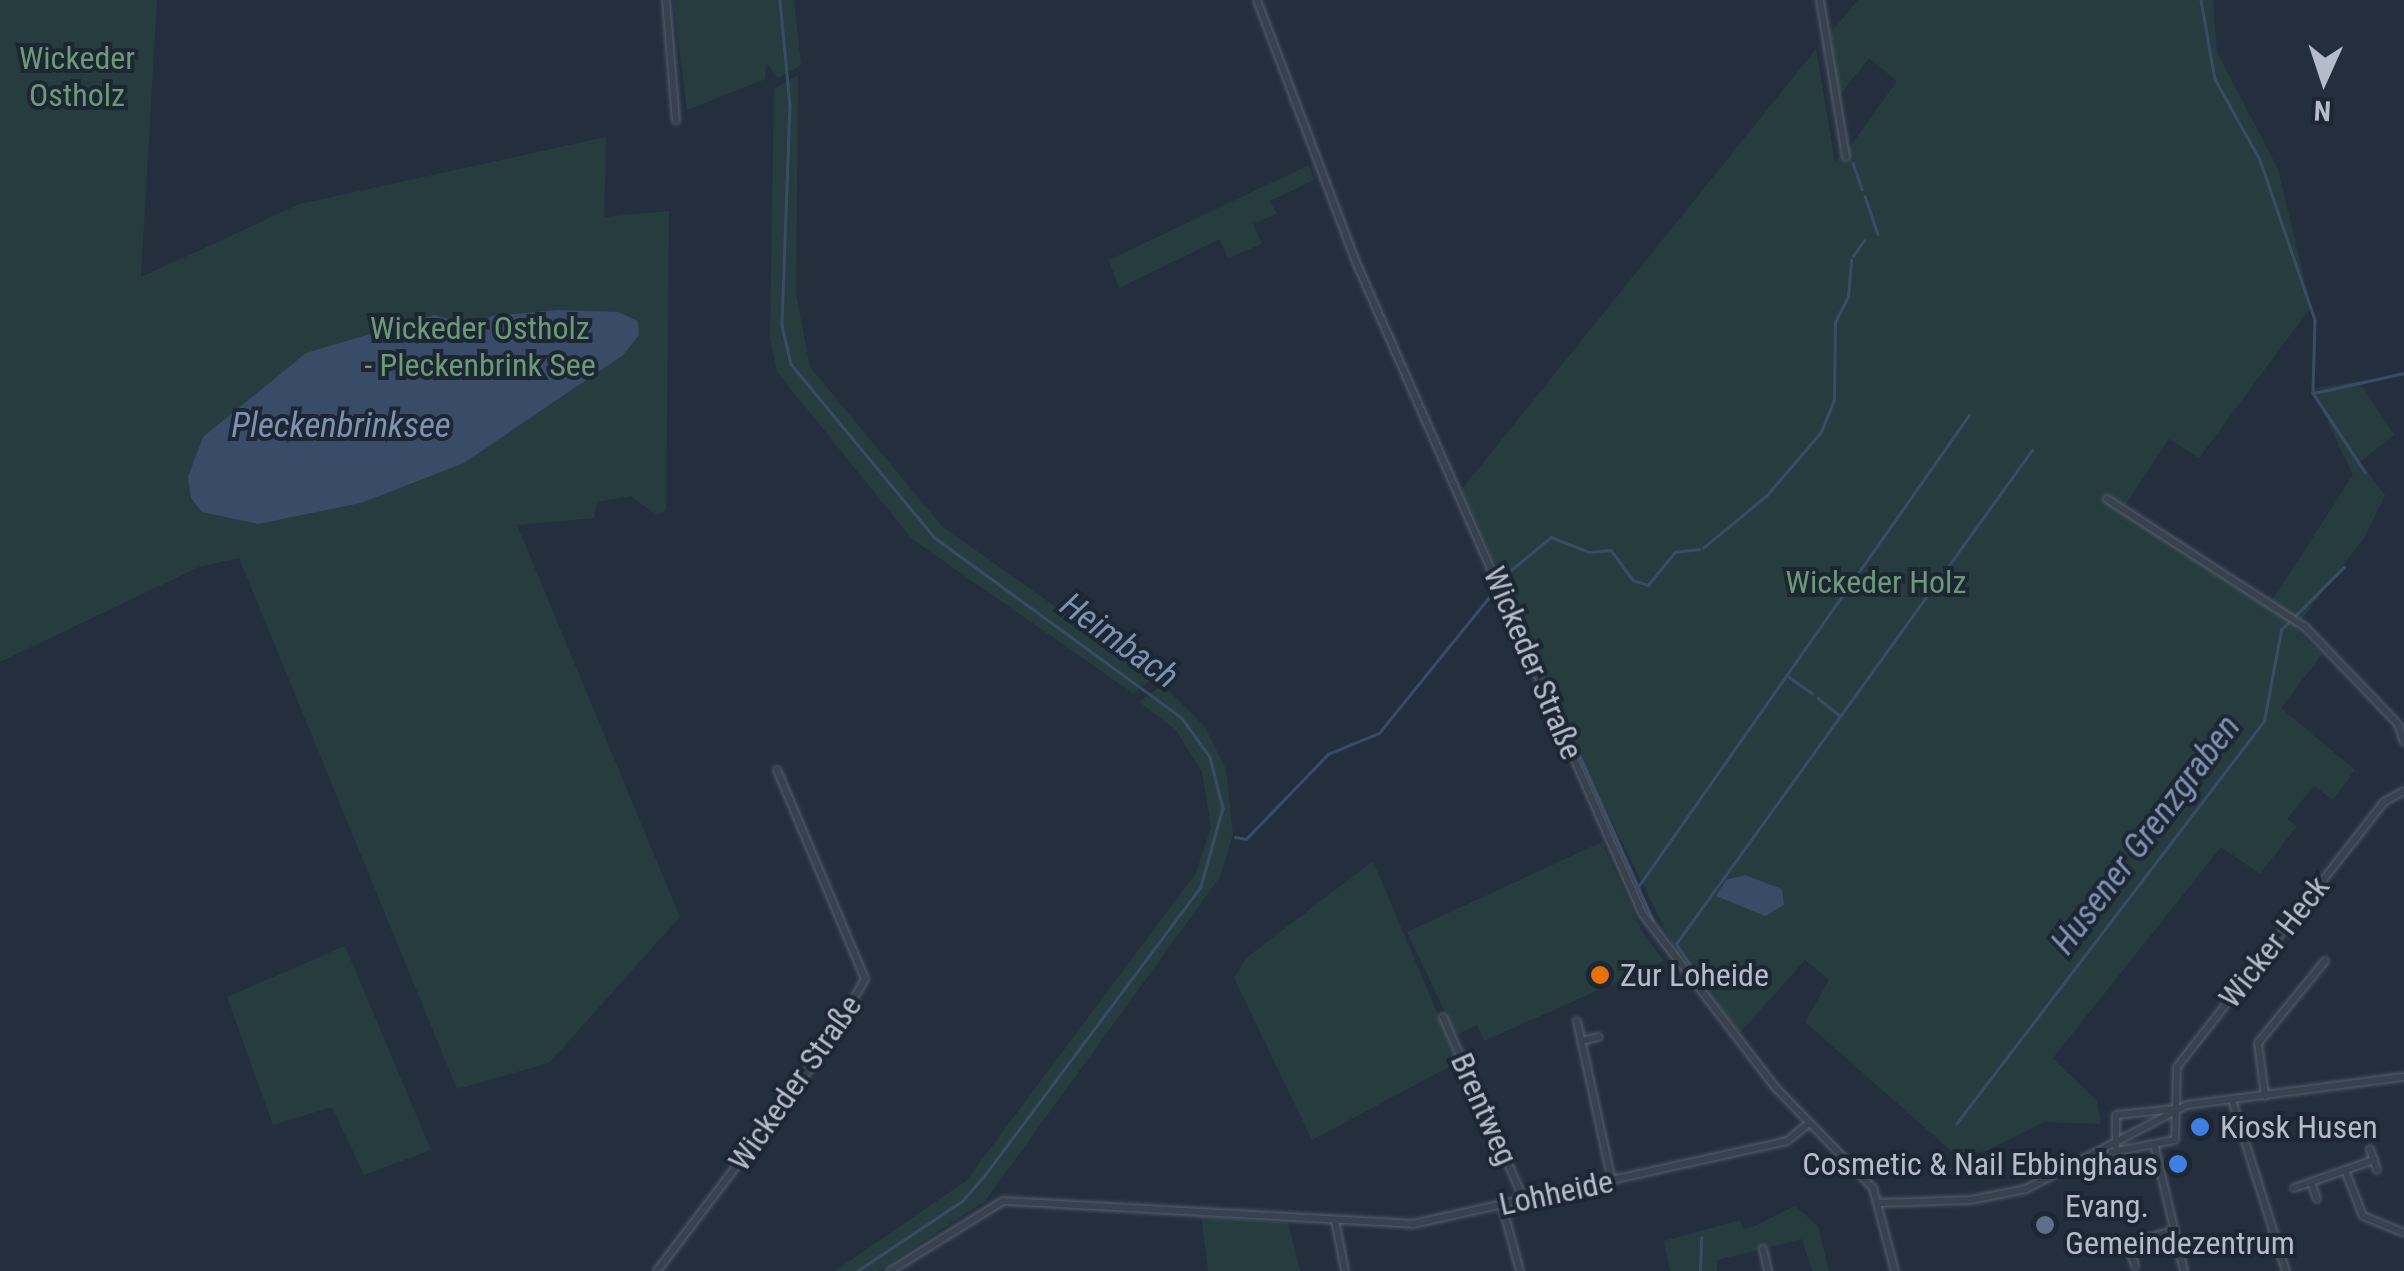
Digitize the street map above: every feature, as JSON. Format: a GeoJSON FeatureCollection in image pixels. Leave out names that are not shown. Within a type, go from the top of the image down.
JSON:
{"type":"FeatureCollection","features":[{"type":"Feature","properties":{"kind":"street"},"geometry":{"type":"LineString","coordinates":[[666,0],[676,120]]}},
{"type":"Feature","properties":{"kind":"street","name":"Wickeder Straße"},"geometry":{"type":"LineString","coordinates":[[1256,0],[1344,235],[1635,899],[1807,1125],[1863,1176],[1879,1203],[1895,1271]]}},
{"type":"Feature","properties":{"kind":"street"},"geometry":{"type":"LineString","coordinates":[[1820,0],[1846,157]]}},
{"type":"Feature","properties":{"kind":"street"},"geometry":{"type":"LineString","coordinates":[[2107,499],[2297,622],[2401,721],[2404,742]]}},
{"type":"Feature","properties":{"kind":"street","name":"Wickeder Straße"},"geometry":{"type":"LineString","coordinates":[[657,1271],[792,1095],[866,979],[777,770]]}},
{"type":"Feature","properties":{"kind":"street","name":"Wicker Heck"},"geometry":{"type":"LineString","coordinates":[[2155,1148],[2175,1140],[2177,1067],[2384,802],[2404,791]]}},
{"type":"Feature","properties":{"kind":"street"},"geometry":{"type":"LineString","coordinates":[[2264,1096],[2258,1043],[2325,961]]}},
{"type":"Feature","properties":{"kind":"street","name":"Brentweg"},"geometry":{"type":"LineString","coordinates":[[1443,1018],[1524,1200]]}},
{"type":"Feature","properties":{"kind":"street"},"geometry":{"type":"LineString","coordinates":[[1577,1021],[1612,1181]]}},
{"type":"Feature","properties":{"kind":"street"},"geometry":{"type":"LineString","coordinates":[[1581,1041],[1599,1037]]}},
{"type":"Feature","properties":{"kind":"street"},"geometry":{"type":"LineString","coordinates":[[2113,1150],[2116,1115],[2404,1077]]}},
{"type":"Feature","properties":{"kind":"street"},"geometry":{"type":"LineString","coordinates":[[2232,1100],[2286,1271]]}},
{"type":"Feature","properties":{"kind":"street"},"geometry":{"type":"LineString","coordinates":[[1879,1203],[1998,1196],[2113,1150],[2176,1109]]}},
{"type":"Feature","properties":{"kind":"street","name":"Lohheide"},"geometry":{"type":"LineString","coordinates":[[890,1271],[1003,1202],[1404,1225],[1787,1141],[1807,1125]]}},
{"type":"Feature","properties":{"kind":"street"},"geometry":{"type":"LineString","coordinates":[[2113,1150],[2155,1148],[2184,1271]]}},
{"type":"Feature","properties":{"kind":"street"},"geometry":{"type":"LineString","coordinates":[[2370,1149],[2378,1170]]}},
{"type":"Feature","properties":{"kind":"street"},"geometry":{"type":"LineString","coordinates":[[2294,1188],[2374,1160]]}},
{"type":"Feature","properties":{"kind":"street"},"geometry":{"type":"LineString","coordinates":[[2345,1170],[2363,1216],[2404,1233]]}},
{"type":"Feature","properties":{"kind":"street"},"geometry":{"type":"LineString","coordinates":[[2311,1182],[2317,1199]]}},
{"type":"Feature","properties":{"kind":"street"},"geometry":{"type":"LineString","coordinates":[[1502,1204],[1520,1271]]}},
{"type":"Feature","properties":{"kind":"street"},"geometry":{"type":"LineString","coordinates":[[1335,1220],[1346,1271]]}},
{"type":"Feature","properties":{"kind":"street"},"geometry":{"type":"LineString","coordinates":[[2111,1248],[2172,1231]]}},
{"type":"Feature","properties":{"kind":"street"},"geometry":{"type":"LineString","coordinates":[[2128,1244],[2135,1266]]}},
{"type":"Feature","properties":{"kind":"street"},"geometry":{"type":"LineString","coordinates":[[1763,1249],[1768,1271]]}},
{"type":"Feature","properties":{"kind":"green space","name":"Wickeder Ostholz - Pleckenbrink See"},"geometry":{"type":"Polygon","coordinates":[[[0,0],[157,0],[141,277],[300,204],[606,137],[604,217],[669,211],[666,510],[656,515],[631,496],[597,502],[594,518],[517,525],[680,917],[549,1063],[457,1089],[239,558],[199,567],[0,662],[0,0]]]}},
{"type":"Feature","properties":{"kind":"green space"},"geometry":{"type":"Polygon","coordinates":[[[673,0],[794,0],[801,65],[778,78],[766,63],[765,79],[687,110],[673,0]]]}},
{"type":"Feature","properties":{"kind":"green space","name":"Wickeder Holz"},"geometry":{"type":"Polygon","coordinates":[[[1858,0],[2213,0],[2217,52],[2278,169],[2311,307],[2199,458],[2169,439],[2121,512],[2269,605],[2353,475],[2312,389],[2359,381],[2394,435],[2360,462],[2385,495],[2364,538],[2295,628],[2322,654],[2281,708],[2355,770],[2333,800],[2314,786],[2287,819],[2297,826],[2260,874],[2221,847],[2053,1058],[2097,1101],[2101,1124],[2044,1122],[1986,1151],[1957,1156],[1805,1022],[1829,980],[1805,960],[1740,1033],[1678,955],[1577,752],[1462,489],[1816,49],[1835,162],[1849,148],[1897,81],[1869,58],[1836,100],[1831,32],[1858,0]]]}},
{"type":"Feature","properties":{"kind":"green space"},"geometry":{"type":"Polygon","coordinates":[[[798,75],[796,294],[810,367],[942,526],[1154,677],[1134,694],[912,539],[777,372],[770,339],[774,89],[798,75]]]}},
{"type":"Feature","properties":{"kind":"green space"},"geometry":{"type":"Polygon","coordinates":[[[1309,165],[1314,180],[1270,201],[1277,214],[1253,224],[1262,244],[1228,258],[1220,239],[1119,288],[1109,260],[1309,165]]]}},
{"type":"Feature","properties":{"kind":"green space"},"geometry":{"type":"Polygon","coordinates":[[[1163,685],[1205,727],[1226,769],[1233,834],[1220,877],[985,1201],[878,1271],[835,1271],[966,1181],[1196,873],[1211,827],[1202,772],[1176,730],[1139,702],[1163,685]]]}},
{"type":"Feature","properties":{"kind":"green space"},"geometry":{"type":"Polygon","coordinates":[[[1602,842],[1642,931],[1664,961],[1484,1041],[1477,1025],[1456,1035],[1407,932],[1602,842]]]}},
{"type":"Feature","properties":{"kind":"green space"},"geometry":{"type":"Polygon","coordinates":[[[1373,861],[1458,1062],[1312,1140],[1234,978],[1246,958],[1373,861]]]}},
{"type":"Feature","properties":{"kind":"green space"},"geometry":{"type":"Polygon","coordinates":[[[345,946],[431,1150],[364,1175],[332,1107],[273,1125],[227,997],[345,946]]]}},
{"type":"Feature","properties":{"kind":"green space"},"geometry":{"type":"Polygon","coordinates":[[[1795,1206],[1818,1226],[1829,1271],[1812,1271],[1802,1239],[1717,1260],[1717,1271],[1670,1271],[1664,1241],[1740,1220],[1743,1229],[1753,1227],[1795,1206]]]}},
{"type":"Feature","properties":{"kind":"green space"},"geometry":{"type":"Polygon","coordinates":[[[1201,1216],[1288,1223],[1300,1271],[1208,1271],[1201,1216]]]}},
{"type":"Feature","properties":{"kind":"water","name":"Pleckenbrinksee"},"geometry":{"type":"Polygon","coordinates":[[[558,310],[618,312],[638,321],[639,335],[623,355],[464,463],[361,503],[258,524],[202,512],[191,498],[188,477],[203,437],[306,353],[434,315],[477,327],[491,316],[558,310]]]}},
{"type":"Feature","properties":{"kind":"water"},"geometry":{"type":"Polygon","coordinates":[[[1745,875],[1782,889],[1784,905],[1765,916],[1716,896],[1726,880],[1745,875]]]}},
{"type":"Feature","properties":{"kind":"waterway","name":"Heimbach"},"geometry":{"type":"LineString","coordinates":[[780,0],[790,105],[782,325],[791,364],[934,537],[1182,718],[1210,757],[1223,808],[1201,887],[983,1178],[963,1201],[858,1271]]}},
{"type":"Feature","properties":{"kind":"waterway"},"geometry":{"type":"LineString","coordinates":[[2201,0],[2215,79],[2260,160],[2315,320],[2313,393],[2365,472]]}},
{"type":"Feature","properties":{"kind":"waterway"},"geometry":{"type":"LineString","coordinates":[[1853,163],[1862,189]]}},
{"type":"Feature","properties":{"kind":"waterway"},"geometry":{"type":"LineString","coordinates":[[1865,196],[1878,234]]}},
{"type":"Feature","properties":{"kind":"waterway"},"geometry":{"type":"LineString","coordinates":[[1853,256],[1864,240]]}},
{"type":"Feature","properties":{"kind":"waterway"},"geometry":{"type":"LineString","coordinates":[[1703,548],[1767,495],[1821,432],[1834,400],[1835,322],[1848,296],[1851,260]]}},
{"type":"Feature","properties":{"kind":"waterway"},"geometry":{"type":"LineString","coordinates":[[2314,393],[2404,373]]}},
{"type":"Feature","properties":{"kind":"waterway"},"geometry":{"type":"LineString","coordinates":[[1638,887],[1969,415]]}},
{"type":"Feature","properties":{"kind":"waterway"},"geometry":{"type":"LineString","coordinates":[[1705,987],[1676,944],[2032,450]]}},
{"type":"Feature","properties":{"kind":"waterway"},"geometry":{"type":"LineString","coordinates":[[1504,576],[1551,537],[1589,552],[1611,550],[1633,580],[1648,585],[1675,552],[1699,549]]}},
{"type":"Feature","properties":{"kind":"waterway","name":"Husener Grenzgraben"},"geometry":{"type":"LineString","coordinates":[[1956,1124],[2264,721],[2281,630],[2344,567]]}},
{"type":"Feature","properties":{"kind":"waterway"},"geometry":{"type":"LineString","coordinates":[[1235,837],[1246,839],[1328,754],[1379,733],[1490,596]]}},
{"type":"Feature","properties":{"kind":"waterway"},"geometry":{"type":"LineString","coordinates":[[1789,677],[1812,693]]}},
{"type":"Feature","properties":{"kind":"waterway"},"geometry":{"type":"LineString","coordinates":[[1818,698],[1839,715]]}},
{"type":"Feature","properties":{"kind":"waterway"},"geometry":{"type":"LineString","coordinates":[[1578,751],[1653,920]]}},
{"type":"Feature","properties":{"kind":"waterway","name":"Husener Grenzgraben"},"geometry":{"type":"LineString","coordinates":[[1700,1271],[1701,1238]]}},
{"type":"Feature","properties":{"kind":"place","name":"Zur Loheide"},"geometry":{"type":"Point","coordinates":[1600,975]}},
{"type":"Feature","properties":{"kind":"place","name":"Kiosk Husen"},"geometry":{"type":"Point","coordinates":[2200,1127]}},
{"type":"Feature","properties":{"kind":"place","name":"Cosmetic & Nail Ebbinghaus"},"geometry":{"type":"Point","coordinates":[2178,1164]}},
{"type":"Feature","properties":{"kind":"place","name":"Evang. Gemeindezentrum"},"geometry":{"type":"Point","coordinates":[2045,1225]}},
{"type":"Feature","properties":{"kind":"park label","name":"Wickeder Ostholz"},"geometry":{"type":"Point","coordinates":[77,78]}}]}
